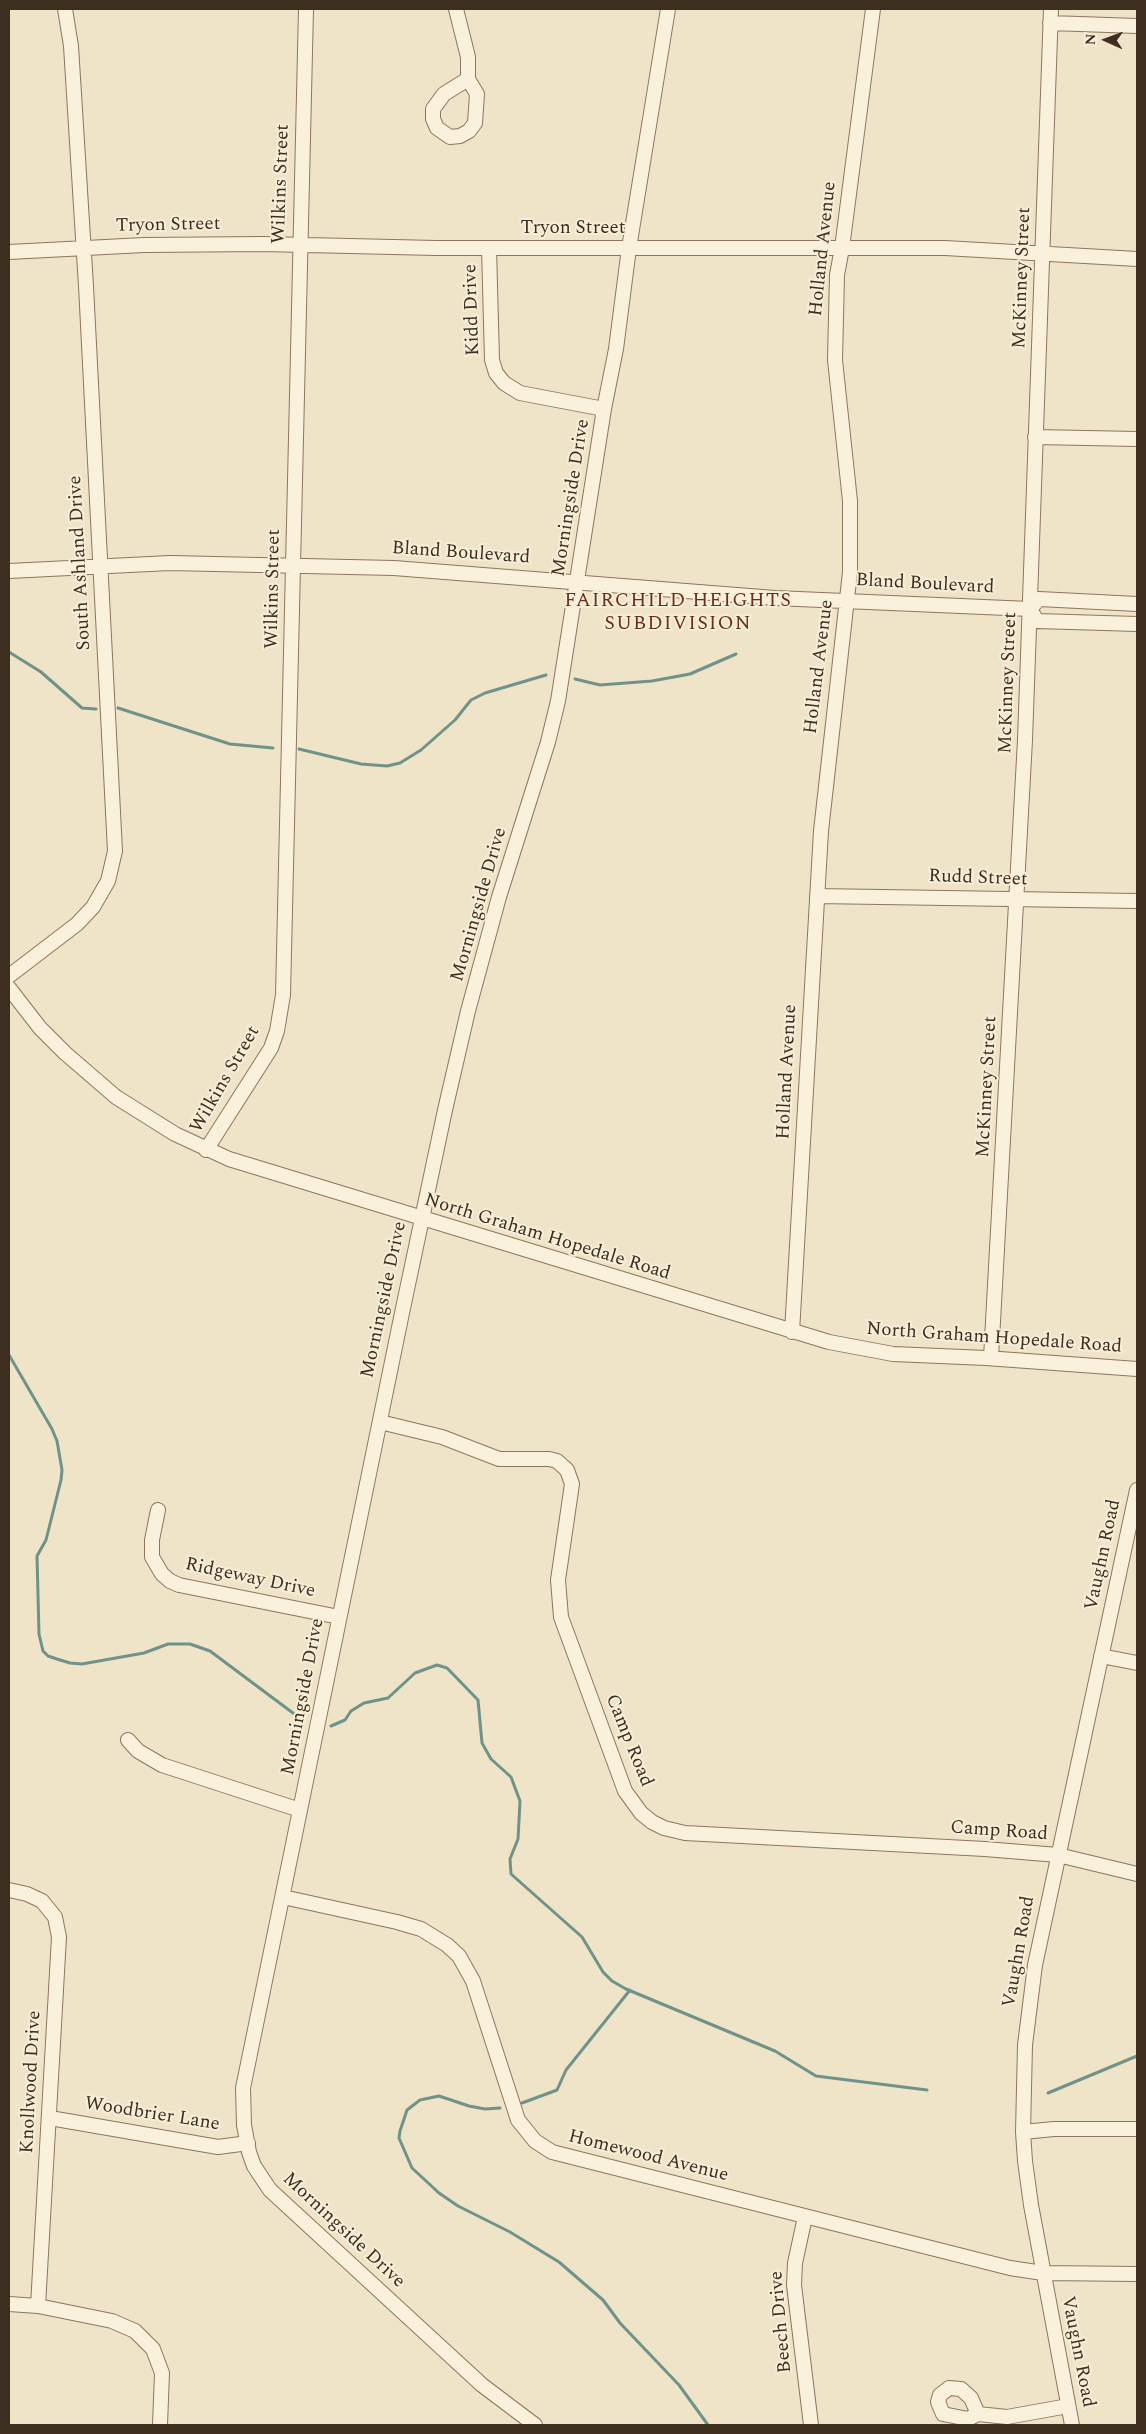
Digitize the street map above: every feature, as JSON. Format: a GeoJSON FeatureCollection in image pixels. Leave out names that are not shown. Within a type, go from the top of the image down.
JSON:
{"type":"FeatureCollection","features":[{"type":"Feature","properties":{"kind":"street","name":"South Ashland Drive"},"geometry":{"type":"LineString","coordinates":[[9,976],[77,924],[88,912],[102,894],[113,866],[114,851],[112,768],[83,247],[71,46],[65,9]]}},
{"type":"Feature","properties":{"kind":"street","name":"Wilkins Street"},"geometry":{"type":"LineString","coordinates":[[206,1150],[266,1056],[277,1031],[281,1013],[306,9]]}},
{"type":"Feature","properties":{"kind":"street"},"geometry":{"type":"LineString","coordinates":[[456,9],[468,57],[468,79]]}},
{"type":"Feature","properties":{"kind":"street","name":"Morningside Drive"},"geometry":{"type":"LineString","coordinates":[[535,2425],[482,2385],[270,2190],[254,2166],[242,2106],[243,2088],[421,1219],[468,1012],[500,897],[548,742],[558,701],[604,409],[616,349],[668,9]]}},
{"type":"Feature","properties":{"kind":"street","name":"Holland Avenue"},"geometry":{"type":"LineString","coordinates":[[792,1332],[817,896],[828,755],[850,572],[850,501],[835,360],[834,325],[837,275],[873,9]]}},
{"type":"Feature","properties":{"kind":"street","name":"McKinney Street"},"geometry":{"type":"LineString","coordinates":[[991,1358],[1018,899],[1051,9]]}},
{"type":"Feature","properties":{"kind":"street"},"geometry":{"type":"LineString","coordinates":[[1050,23],[1137,26]]}},
{"type":"Feature","properties":{"kind":"street","name":"Tryon Street"},"geometry":{"type":"LineString","coordinates":[[9,252],[144,245],[489,248],[945,248],[1042,252],[1137,259]]}},
{"type":"Feature","properties":{"kind":"street","name":"Kidd Drive"},"geometry":{"type":"LineString","coordinates":[[489,248],[492,360],[496,373],[504,383],[520,393],[604,409]]}},
{"type":"Feature","properties":{"kind":"street"},"geometry":{"type":"LineString","coordinates":[[1035,437],[1137,439]]}},
{"type":"Feature","properties":{"kind":"street","name":"Bland Boulevard"},"geometry":{"type":"LineString","coordinates":[[9,571],[170,563],[394,568],[775,598],[1030,609],[1038,599],[1137,604]]}},
{"type":"Feature","properties":{"kind":"street"},"geometry":{"type":"LineString","coordinates":[[1030,609],[1037,621],[1137,624]]}},
{"type":"Feature","properties":{"kind":"street","name":"Rudd Street"},"geometry":{"type":"LineString","coordinates":[[817,896],[1104,902],[1137,901]]}},
{"type":"Feature","properties":{"kind":"street","name":"North Graham Hopedale Road"},"geometry":{"type":"LineString","coordinates":[[9,988],[40,1028],[97,1082],[145,1116],[206,1150],[229,1160],[836,1344],[893,1354],[991,1358],[1137,1369]]}},
{"type":"Feature","properties":{"kind":"street","name":"Camp Road"},"geometry":{"type":"LineString","coordinates":[[380,1422],[442,1437],[499,1458],[549,1459],[557,1461],[567,1470],[572,1484],[558,1580],[561,1617],[625,1791],[637,1808],[652,1822],[664,1828],[685,1833],[985,1849],[1058,1855],[1137,1874]]}},
{"type":"Feature","properties":{"kind":"street","name":"Vaughn Road"},"geometry":{"type":"LineString","coordinates":[[1072,2425],[1031,2205],[1023,2132],[1023,2072],[1028,2010],[1035,1965],[1137,1490]]}},
{"type":"Feature","properties":{"kind":"street","name":"Ridgeway Drive"},"geometry":{"type":"LineString","coordinates":[[158,1510],[152,1540],[152,1557],[162,1574],[170,1581],[179,1585],[339,1617]]}},
{"type":"Feature","properties":{"kind":"street"},"geometry":{"type":"LineString","coordinates":[[1100,1656],[1137,1663]]}},
{"type":"Feature","properties":{"kind":"street"},"geometry":{"type":"LineString","coordinates":[[128,1740],[138,1751],[162,1765],[300,1810]]}},
{"type":"Feature","properties":{"kind":"street","name":"Knollwood Drive"},"geometry":{"type":"LineString","coordinates":[[9,1890],[27,1894],[42,1901],[52,1912],[58,1927],[50,2118],[38,2306]]}},
{"type":"Feature","properties":{"kind":"street","name":"Homewood Avenue"},"geometry":{"type":"LineString","coordinates":[[283,1897],[421,1929],[447,1945],[458,1956],[473,1981],[515,2114],[526,2132],[541,2146],[552,2152],[1010,2268],[1043,2274],[1137,2274]]}},
{"type":"Feature","properties":{"kind":"street","name":"Woodbrier Lane"},"geometry":{"type":"LineString","coordinates":[[50,2118],[218,2146],[248,2143]]}},
{"type":"Feature","properties":{"kind":"street"},"geometry":{"type":"LineString","coordinates":[[1023,2132],[1054,2129],[1137,2129]]}},
{"type":"Feature","properties":{"kind":"street","name":"Beech Drive"},"geometry":{"type":"LineString","coordinates":[[805,2217],[795,2263],[794,2285],[811,2425]]}},
{"type":"Feature","properties":{"kind":"street"},"geometry":{"type":"LineString","coordinates":[[9,2304],[38,2306],[112,2321],[130,2328],[145,2339],[153,2349],[162,2373],[160,2425]]}},
{"type":"Feature","properties":{"kind":"street"},"geometry":{"type":"LineString","coordinates":[[978,2414],[1007,2417],[1068,2406]]}},
{"type":"Feature","properties":{"kind":"waterway"},"geometry":{"type":"LineString","coordinates":[[9,652],[41,672],[82,708],[96,709]]}},
{"type":"Feature","properties":{"kind":"waterway"},"geometry":{"type":"LineString","coordinates":[[575,679],[600,685],[652,681],[690,674],[736,654]]}},
{"type":"Feature","properties":{"kind":"waterway"},"geometry":{"type":"LineString","coordinates":[[299,749],[361,764],[387,766],[400,763],[421,750],[455,720],[471,700],[485,693],[546,675]]}},
{"type":"Feature","properties":{"kind":"waterway"},"geometry":{"type":"LineString","coordinates":[[118,708],[230,744],[273,748]]}},
{"type":"Feature","properties":{"kind":"waterway"},"geometry":{"type":"LineString","coordinates":[[9,1355],[52,1429],[57,1441],[62,1470],[46,1540],[37,1556],[39,1634],[43,1651],[48,1656],[70,1663],[82,1664],[144,1653],[168,1644],[190,1644],[210,1651],[301,1719]]}},
{"type":"Feature","properties":{"kind":"waterway"},"geometry":{"type":"LineString","coordinates":[[331,1726],[345,1720],[351,1711],[364,1703],[388,1698],[415,1673],[437,1665],[447,1668],[478,1700],[482,1743],[491,1759],[511,1777],[520,1801],[518,1839],[510,1859],[511,1874],[582,1937],[603,1972],[612,1981],[626,1989],[775,2051],[816,2076],[927,2090]]}},
{"type":"Feature","properties":{"kind":"waterway"},"geometry":{"type":"LineString","coordinates":[[522,2103],[557,2090],[566,2070],[630,1990]]}},
{"type":"Feature","properties":{"kind":"waterway"},"geometry":{"type":"LineString","coordinates":[[1048,2093],[1137,2056]]}},
{"type":"Feature","properties":{"kind":"waterway"},"geometry":{"type":"LineString","coordinates":[[500,2108],[485,2109],[469,2106],[439,2096],[420,2100],[407,2110],[399,2138],[412,2168],[439,2193],[458,2206],[510,2232],[559,2262],[603,2300],[620,2323],[679,2385],[708,2425]]}},
{"type":"Feature","properties":{"kind":"district","name":"FAIRCHILD HEIGHTS SUBDIVISION"},"geometry":{"type":"Point","coordinates":[678,614]}}]}
